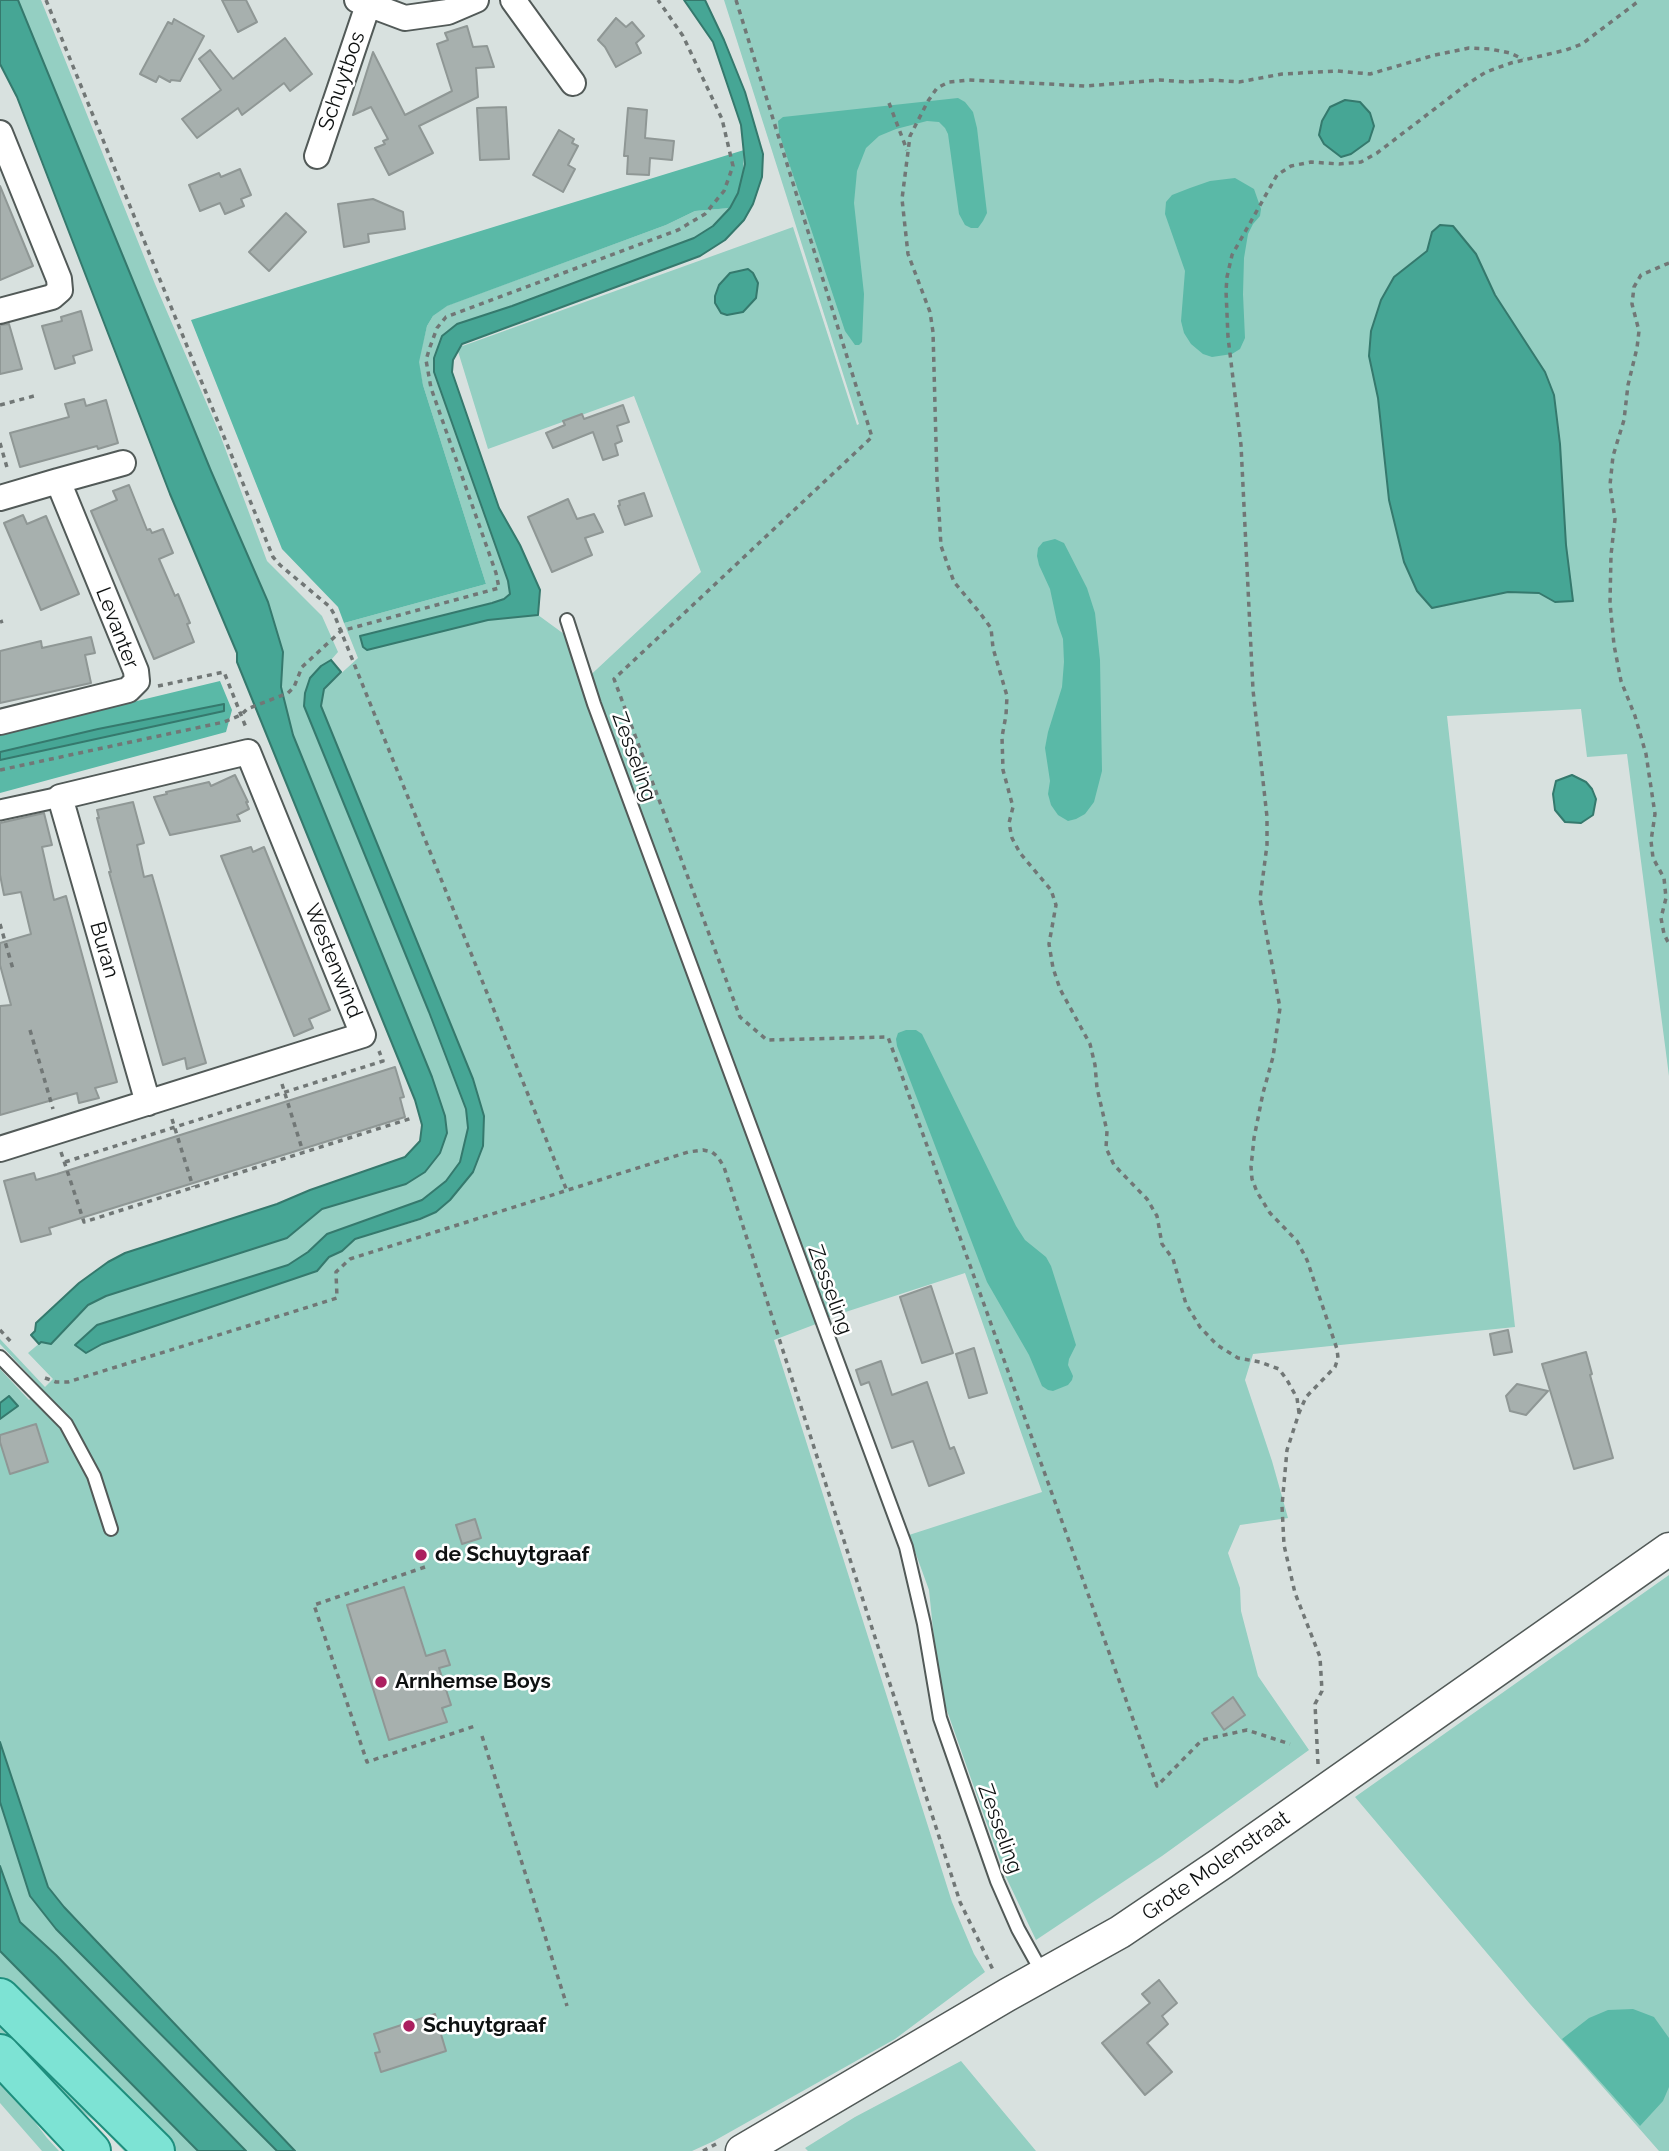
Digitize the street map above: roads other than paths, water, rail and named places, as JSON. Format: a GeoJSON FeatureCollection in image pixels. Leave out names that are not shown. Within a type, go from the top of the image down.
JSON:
{"type":"FeatureCollection","features":[{"type":"Feature","properties":{"kind":"main road"},"geometry":{"type":"LineString","coordinates":[[0,1998],[155,2151]]}},
{"type":"Feature","properties":{"kind":"main road"},"geometry":{"type":"LineString","coordinates":[[0,2054],[91,2151]]}},
{"type":"Feature","properties":{"kind":"street","name":"Schuytbos"},"geometry":{"type":"LineString","coordinates":[[317,156],[363,2],[405,18],[448,12],[476,0]]}},
{"type":"Feature","properties":{"kind":"street"},"geometry":{"type":"LineString","coordinates":[[513,0],[573,83]]}},
{"type":"Feature","properties":{"kind":"street"},"geometry":{"type":"LineString","coordinates":[[0,133],[59,279],[60,290],[52,297],[0,311]]}},
{"type":"Feature","properties":{"kind":"street"},"geometry":{"type":"LineString","coordinates":[[7,496],[123,463]]}},
{"type":"Feature","properties":{"kind":"street","name":"Levanter"},"geometry":{"type":"LineString","coordinates":[[0,722],[128,690],[136,681],[136,671],[58,481]]}},
{"type":"Feature","properties":{"kind":"street","name":"Westenwind"},"geometry":{"type":"LineString","coordinates":[[0,1149],[363,1035],[248,752],[60,797]]}},
{"type":"Feature","properties":{"kind":"street"},"geometry":{"type":"LineString","coordinates":[[0,810],[60,797]]}},
{"type":"Feature","properties":{"kind":"street","name":"Buran"},"geometry":{"type":"LineString","coordinates":[[60,797],[157,1100]]}},
{"type":"Feature","properties":{"kind":"street","name":"Grote Molenstraat"},"geometry":{"type":"LineString","coordinates":[[742,2151],[1120,1932],[1669,1549]]}},
{"type":"Feature","properties":{"kind":"lane","name":"Zesseling"},"geometry":{"type":"LineString","coordinates":[[566,620],[594,704],[906,1547],[924,1624],[940,1718],[997,1881],[1018,1928],[1044,1974]]}},
{"type":"Feature","properties":{"kind":"lane"},"geometry":{"type":"LineString","coordinates":[[0,1357],[66,1424],[94,1476],[111,1530]]}},
{"type":"Feature","properties":{"kind":"place","name":"de Schuytgraaf"},"geometry":{"type":"Point","coordinates":[421,1555]}},
{"type":"Feature","properties":{"kind":"place","name":"Arnhemse Boys"},"geometry":{"type":"Point","coordinates":[381,1682]}},
{"type":"Feature","properties":{"kind":"place","name":"Schuytgraaf"},"geometry":{"type":"Point","coordinates":[409,2026]}}]}
